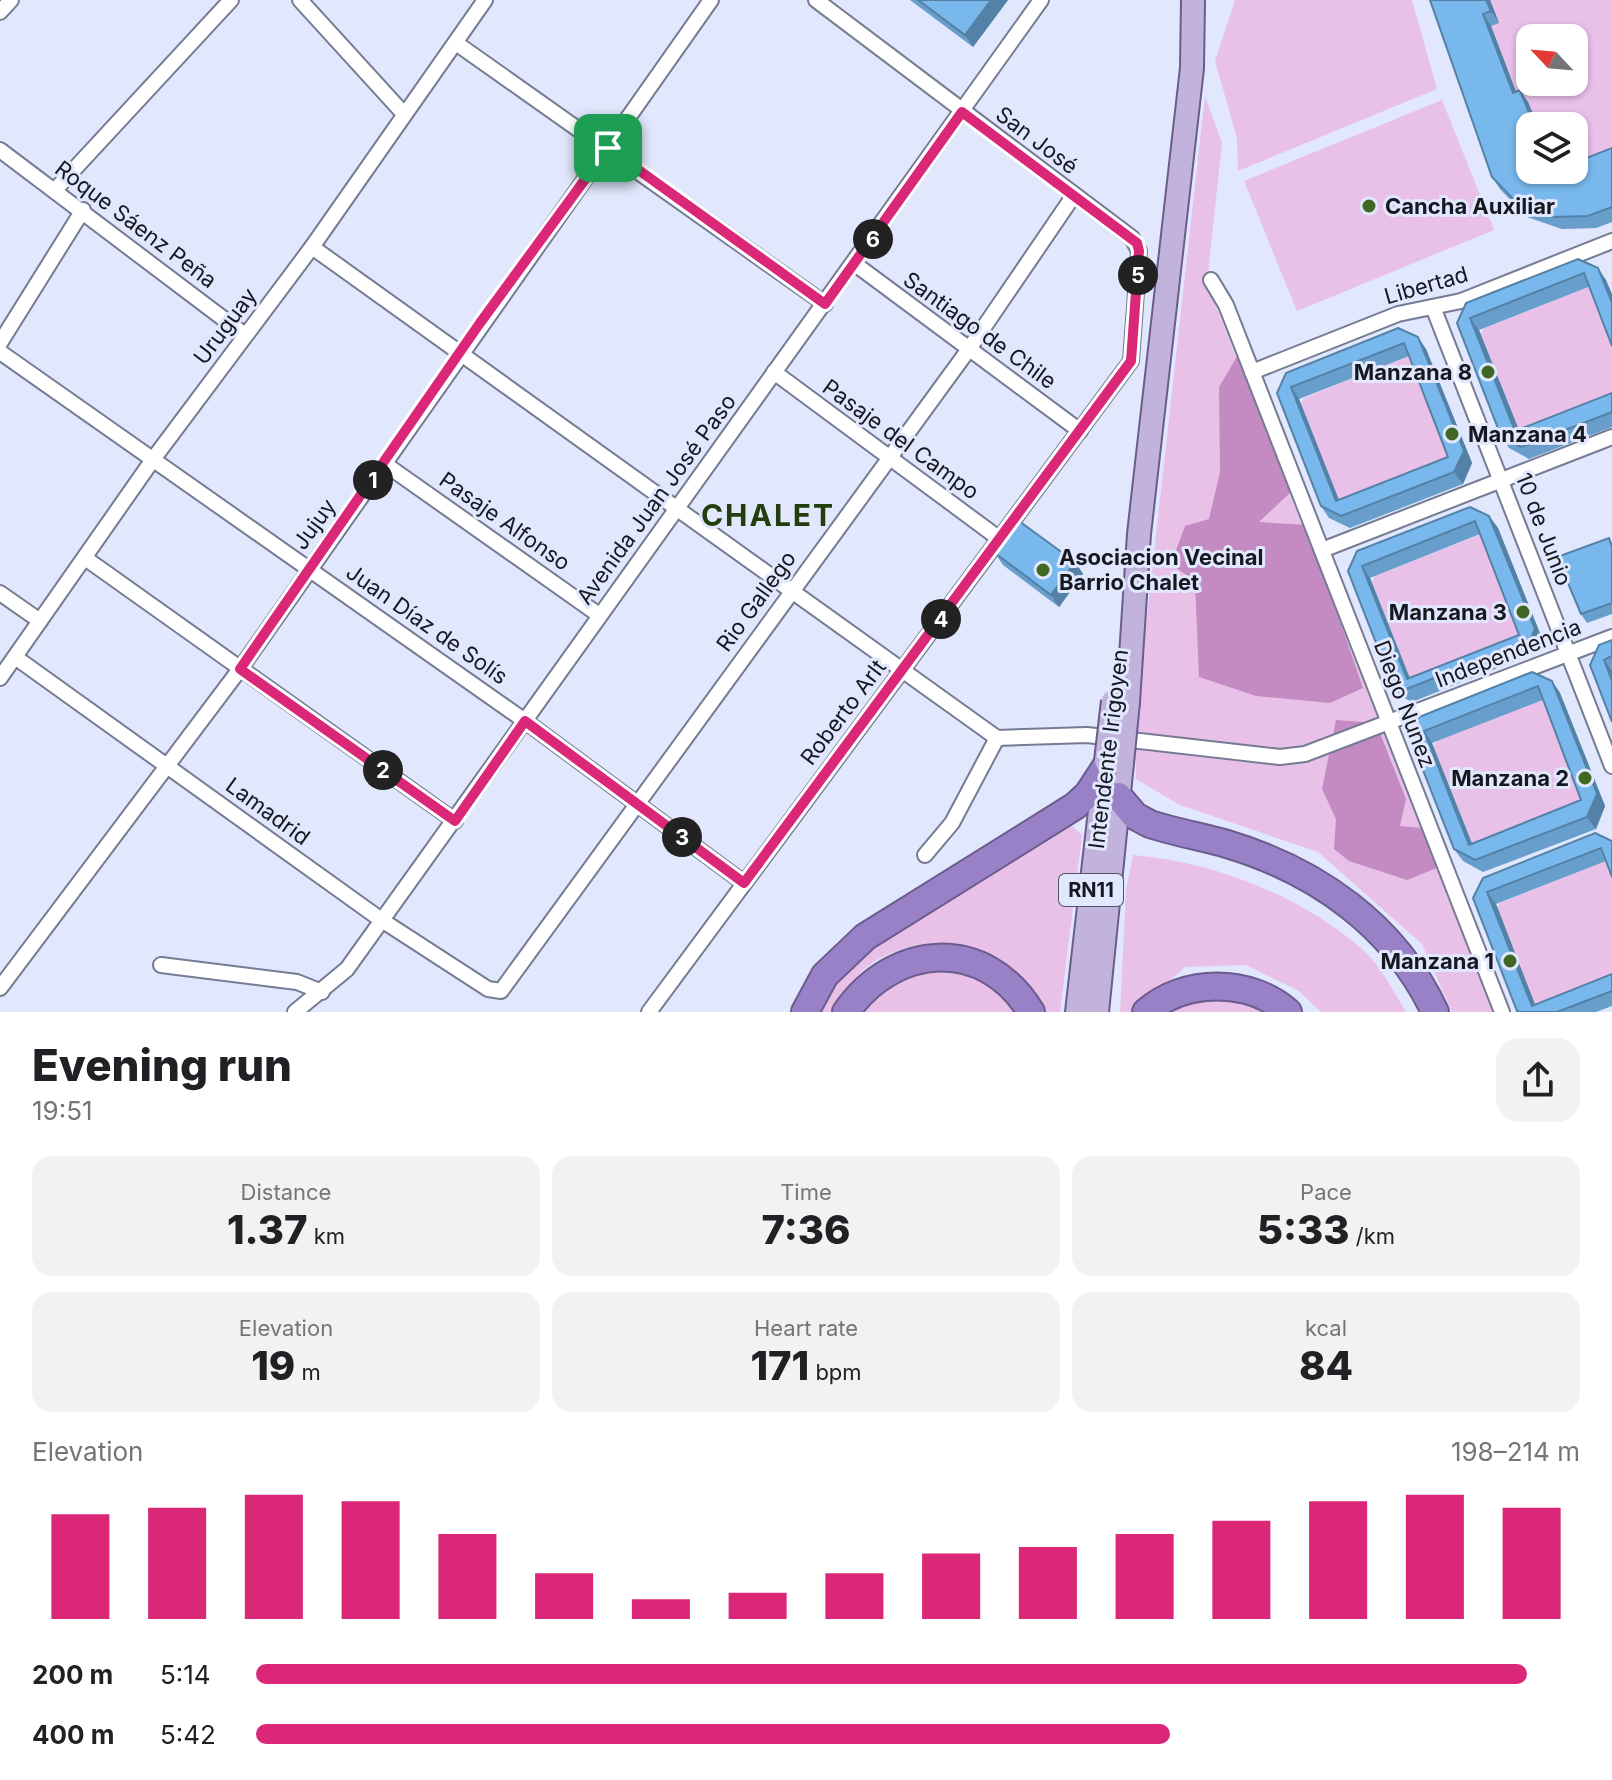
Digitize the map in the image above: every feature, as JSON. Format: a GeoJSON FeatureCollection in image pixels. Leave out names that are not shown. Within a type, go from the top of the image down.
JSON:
{"type":"FeatureCollection","features":[{"type":"Feature","properties":{"kind":"highway"},"geometry":{"type":"LineString","coordinates":[[805,1012],[825,975],[865,937],[1075,806],[1111,764]]}},
{"type":"Feature","properties":{"kind":"highway"},"geometry":{"type":"LineString","coordinates":[[1118,796],[1135,816],[1150,824],[1270,860],[1337,896],[1390,941],[1435,1012]]}},
{"type":"Feature","properties":{"kind":"highway"},"geometry":{"type":"LineString","coordinates":[[846,1012],[861,990],[887,971],[908,961],[933,957],[961,960],[989,970],[1013,987],[1031,1012]]}},
{"type":"Feature","properties":{"kind":"highway"},"geometry":{"type":"LineString","coordinates":[[1146,1012],[1177,993],[1209,987],[1232,987],[1260,995],[1288,1012]]}},
{"type":"Feature","properties":{"kind":"main road","name":"Intendente Irigoyen"},"geometry":{"type":"LineString","coordinates":[[1077,1012],[1121,701],[1192,68],[1193,0]]}},
{"type":"Feature","properties":{"kind":"main road","name":"Intendente Irigoyen"},"geometry":{"type":"LineString","coordinates":[[1192,68],[1208,0]]}},
{"type":"Feature","properties":{"kind":"main road","name":"Intendente Irigoyen"},"geometry":{"type":"LineString","coordinates":[[1097,1012],[1118,796],[1111,764]]}},
{"type":"Feature","properties":{"kind":"street"},"geometry":{"type":"LineString","coordinates":[[0,12],[11,0]]}},
{"type":"Feature","properties":{"kind":"street"},"geometry":{"type":"LineString","coordinates":[[55,190],[231,0]]}},
{"type":"Feature","properties":{"kind":"street"},"geometry":{"type":"LineString","coordinates":[[300,0],[404,114]]}},
{"type":"Feature","properties":{"kind":"street","name":"Uruguay"},"geometry":{"type":"LineString","coordinates":[[0,678],[154,458],[312,247],[485,0]]}},
{"type":"Feature","properties":{"kind":"street","name":"Jujuy"},"geometry":{"type":"LineString","coordinates":[[0,988],[240,669],[711,0]]}},
{"type":"Feature","properties":{"kind":"street","name":"San José"},"geometry":{"type":"LineString","coordinates":[[816,0],[1132,238],[1139,251],[1131,361]]}},
{"type":"Feature","properties":{"kind":"street","name":"Avenida Juan José Paso"},"geometry":{"type":"LineString","coordinates":[[295,1012],[347,969],[676,506],[855,264],[1041,0]]}},
{"type":"Feature","properties":{"kind":"street"},"geometry":{"type":"LineString","coordinates":[[456,43],[825,304]]}},
{"type":"Feature","properties":{"kind":"street","name":"Roque Sáenz Peña"},"geometry":{"type":"LineString","coordinates":[[0,150],[245,335]]}},
{"type":"Feature","properties":{"kind":"street","name":"Rio Gallego"},"geometry":{"type":"LineString","coordinates":[[501,991],[969,349],[1074,195]]}},
{"type":"Feature","properties":{"kind":"street"},"geometry":{"type":"LineString","coordinates":[[0,343],[83,210]]}},
{"type":"Feature","properties":{"kind":"street","name":"Libertad"},"geometry":{"type":"LineString","coordinates":[[1252,372],[1398,314],[1461,301],[1612,241]]}},
{"type":"Feature","properties":{"kind":"street"},"geometry":{"type":"LineString","coordinates":[[312,247],[997,738],[952,823],[925,855]]}},
{"type":"Feature","properties":{"kind":"street","name":"Santiago de Chile"},"geometry":{"type":"LineString","coordinates":[[855,264],[1080,431]]}},
{"type":"Feature","properties":{"kind":"street","name":"Diego Nunez"},"geometry":{"type":"LineString","coordinates":[[1211,280],[1226,305],[1502,1012]]}},
{"type":"Feature","properties":{"kind":"street","name":"10 de Junio"},"geometry":{"type":"LineString","coordinates":[[1433,307],[1612,766]]}},
{"type":"Feature","properties":{"kind":"street","name":"Juan Díaz de Solís"},"geometry":{"type":"LineString","coordinates":[[0,352],[525,721],[744,883]]}},
{"type":"Feature","properties":{"kind":"street","name":"Roberto Arlt"},"geometry":{"type":"LineString","coordinates":[[649,1012],[1131,361]]}},
{"type":"Feature","properties":{"kind":"street","name":"Pasaje del Campo"},"geometry":{"type":"LineString","coordinates":[[774,372],[1001,540]]}},
{"type":"Feature","properties":{"kind":"street"},"geometry":{"type":"LineString","coordinates":[[1322,550],[1612,437]]}},
{"type":"Feature","properties":{"kind":"street","name":"Pasaje Alfonso"},"geometry":{"type":"LineString","coordinates":[[385,464],[599,615]]}},
{"type":"Feature","properties":{"kind":"street"},"geometry":{"type":"LineString","coordinates":[[85,558],[455,821]]}},
{"type":"Feature","properties":{"kind":"street"},"geometry":{"type":"LineString","coordinates":[[0,593],[40,621]]}},
{"type":"Feature","properties":{"kind":"street","name":"Independencia"},"geometry":{"type":"LineString","coordinates":[[997,738],[1087,735],[1280,757],[1305,754],[1612,637]]}},
{"type":"Feature","properties":{"kind":"street","name":"Lamadrid"},"geometry":{"type":"LineString","coordinates":[[15,657],[380,919],[488,989],[501,991]]}},
{"type":"Feature","properties":{"kind":"street"},"geometry":{"type":"LineString","coordinates":[[161,965],[297,982],[322,992]]}},
{"type":"Feature","properties":{"kind":"shaded area"},"geometry":{"type":"Polygon","coordinates":[[[1235,0],[1412,0],[1437,89],[1238,171],[1237,138],[1215,61],[1235,0]]]}},
{"type":"Feature","properties":{"kind":"shaded area"},"geometry":{"type":"Polygon","coordinates":[[[1435,0],[1612,0],[1612,222],[1596,228],[1562,229],[1527,217],[1500,189],[1435,0]]]}},
{"type":"Feature","properties":{"kind":"shaded area"},"geometry":{"type":"Polygon","coordinates":[[[1205,96],[1222,143],[1207,283],[1493,1012],[1452,1012],[1422,944],[1318,852],[1180,805],[1136,779],[1135,723],[1205,96]]]}},
{"type":"Feature","properties":{"kind":"shaded area","name":"Cancha Auxiliar"},"geometry":{"type":"Polygon","coordinates":[[[1442,100],[1494,230],[1297,311],[1244,181],[1442,100]]]}},
{"type":"Feature","properties":{"kind":"shaded area"},"geometry":{"type":"Polygon","coordinates":[[[1588,287],[1594,290],[1612,336],[1612,409],[1522,438],[1481,334],[1484,328],[1588,287]]]}},
{"type":"Feature","properties":{"kind":"shaded area"},"geometry":{"type":"Polygon","coordinates":[[[1242,348],[1284,435],[1292,491],[1259,522],[1307,525],[1363,688],[1330,703],[1256,696],[1199,677],[1195,581],[1171,564],[1185,526],[1209,519],[1220,472],[1219,387],[1242,348]]]}},
{"type":"Feature","properties":{"kind":"shaded area"},"geometry":{"type":"Polygon","coordinates":[[[1408,356],[1414,360],[1455,465],[1342,508],[1301,404],[1304,398],[1408,356]]]}},
{"type":"Feature","properties":{"kind":"shaded area"},"geometry":{"type":"Polygon","coordinates":[[[1479,535],[1486,538],[1526,643],[1413,686],[1372,582],[1375,576],[1479,535]]]}},
{"type":"Feature","properties":{"kind":"shaded area"},"geometry":{"type":"Polygon","coordinates":[[[1542,700],[1548,703],[1588,809],[1475,852],[1434,747],[1437,741],[1542,700]]]}},
{"type":"Feature","properties":{"kind":"shaded area"},"geometry":{"type":"Polygon","coordinates":[[[1336,720],[1376,723],[1406,799],[1400,826],[1422,828],[1437,868],[1407,880],[1349,861],[1334,849],[1336,819],[1322,789],[1336,720]]]}},
{"type":"Feature","properties":{"kind":"shaded area"},"geometry":{"type":"Polygon","coordinates":[[[1072,826],[1082,835],[1060,1012],[1042,1012],[1029,988],[1011,969],[989,956],[964,947],[937,944],[911,947],[885,955],[859,974],[836,1012],[817,1012],[831,985],[856,956],[1054,829],[1072,826]]]}},
{"type":"Feature","properties":{"kind":"shaded area"},"geometry":{"type":"Polygon","coordinates":[[[1133,855],[1195,865],[1226,874],[1285,898],[1314,914],[1370,957],[1406,1012],[1321,1012],[1299,991],[1246,965],[1185,967],[1135,1012],[1120,1012],[1126,889],[1133,855]]]}},
{"type":"Feature","properties":{"kind":"shaded area"},"geometry":{"type":"Polygon","coordinates":[[[1605,861],[1612,868],[1612,990],[1538,1012],[1497,909],[1500,903],[1605,861]]]}},
{"type":"Feature","properties":{"kind":"shaded area"},"geometry":{"type":"Polygon","coordinates":[[[920,967],[953,970],[974,976],[1016,1012],[859,1012],[887,979],[920,967]]]}},
{"type":"Feature","properties":{"kind":"shaded area"},"geometry":{"type":"Polygon","coordinates":[[[1224,1000],[1266,1012],[1172,1012],[1186,1001],[1224,1000]]]}},
{"type":"Feature","properties":{"kind":"building"},"geometry":{"type":"Polygon","coordinates":[[[918,0],[991,0],[965,35],[918,0]]]}},
{"type":"Feature","properties":{"kind":"building"},"geometry":{"type":"Polygon","coordinates":[[[1430,0],[1486,0],[1491,11],[1483,14],[1513,93],[1522,96],[1529,112],[1516,112],[1516,184],[1588,184],[1588,157],[1612,148],[1612,207],[1588,216],[1553,217],[1519,205],[1492,177],[1430,0]]]}},
{"type":"Feature","properties":{"kind":"building"},"geometry":{"type":"Polygon","coordinates":[[[1578,259],[1598,268],[1612,303],[1612,346],[1584,273],[1470,318],[1515,431],[1612,393],[1612,412],[1521,447],[1501,436],[1457,323],[1466,303],[1578,259]]]}},
{"type":"Feature","properties":{"kind":"building"},"geometry":{"type":"Polygon","coordinates":[[[1398,328],[1418,337],[1464,451],[1454,472],[1341,516],[1321,506],[1277,393],[1286,373],[1398,328]],[[1404,343],[1291,387],[1336,501],[1448,457],[1404,343]]]}},
{"type":"Feature","properties":{"kind":"building"},"geometry":{"type":"Polygon","coordinates":[[[1470,507],[1489,516],[1535,629],[1530,640],[1404,690],[1392,684],[1348,571],[1357,551],[1470,507]],[[1475,521],[1362,566],[1407,679],[1519,635],[1475,521]]]}},
{"type":"Feature","properties":{"kind":"building","name":"Asociacion Vecinal Barrio Chalet"},"geometry":{"type":"Polygon","coordinates":[[[1019,521],[1075,562],[1051,595],[995,553],[1019,521]]]}},
{"type":"Feature","properties":{"kind":"building"},"geometry":{"type":"Polygon","coordinates":[[[1609,538],[1612,547],[1612,603],[1581,614],[1557,557],[1609,538]]]}},
{"type":"Feature","properties":{"kind":"building"},"geometry":{"type":"Polygon","coordinates":[[[1612,640],[1612,656],[1604,660],[1612,681],[1612,722],[1590,665],[1599,645],[1612,640]]]}},
{"type":"Feature","properties":{"kind":"building"},"geometry":{"type":"Polygon","coordinates":[[[1532,672],[1552,681],[1597,794],[1587,817],[1475,860],[1454,849],[1410,737],[1419,717],[1532,672]],[[1538,686],[1424,731],[1469,845],[1581,800],[1538,686]]]}},
{"type":"Feature","properties":{"kind":"building"},"geometry":{"type":"Polygon","coordinates":[[[1595,833],[1612,841],[1612,877],[1601,848],[1487,892],[1532,1006],[1612,974],[1612,991],[1557,1012],[1517,1011],[1473,898],[1483,878],[1595,833]]]}},
{"type":"Feature","properties":{"kind":"place","name":"Cancha Auxiliar"},"geometry":{"type":"Point","coordinates":[1369,206]}},
{"type":"Feature","properties":{"kind":"place","name":"Manzana 8"},"geometry":{"type":"Point","coordinates":[1488,372]}},
{"type":"Feature","properties":{"kind":"place","name":"Manzana 4"},"geometry":{"type":"Point","coordinates":[1452,434]}},
{"type":"Feature","properties":{"kind":"place","name":"Asociacion Vecinal Barrio Chalet"},"geometry":{"type":"Point","coordinates":[1043,570]}},
{"type":"Feature","properties":{"kind":"place","name":"Manzana 3"},"geometry":{"type":"Point","coordinates":[1523,612]}},
{"type":"Feature","properties":{"kind":"place","name":"Manzana 2"},"geometry":{"type":"Point","coordinates":[1585,778]}},
{"type":"Feature","properties":{"kind":"place","name":"Manzana 1"},"geometry":{"type":"Point","coordinates":[1510,961]}},
{"type":"Feature","properties":{"kind":"district","name":"CHALET"},"geometry":{"type":"Point","coordinates":[768,516]}},
{"type":"Feature","properties":{"kind":"route"},"geometry":{"type":"LineString","coordinates":[[962,112],[1132,238],[1139,251],[1131,361],[744,883],[525,721],[455,821],[240,669],[480,323],[608,148],[825,304],[962,112]]}}]}
